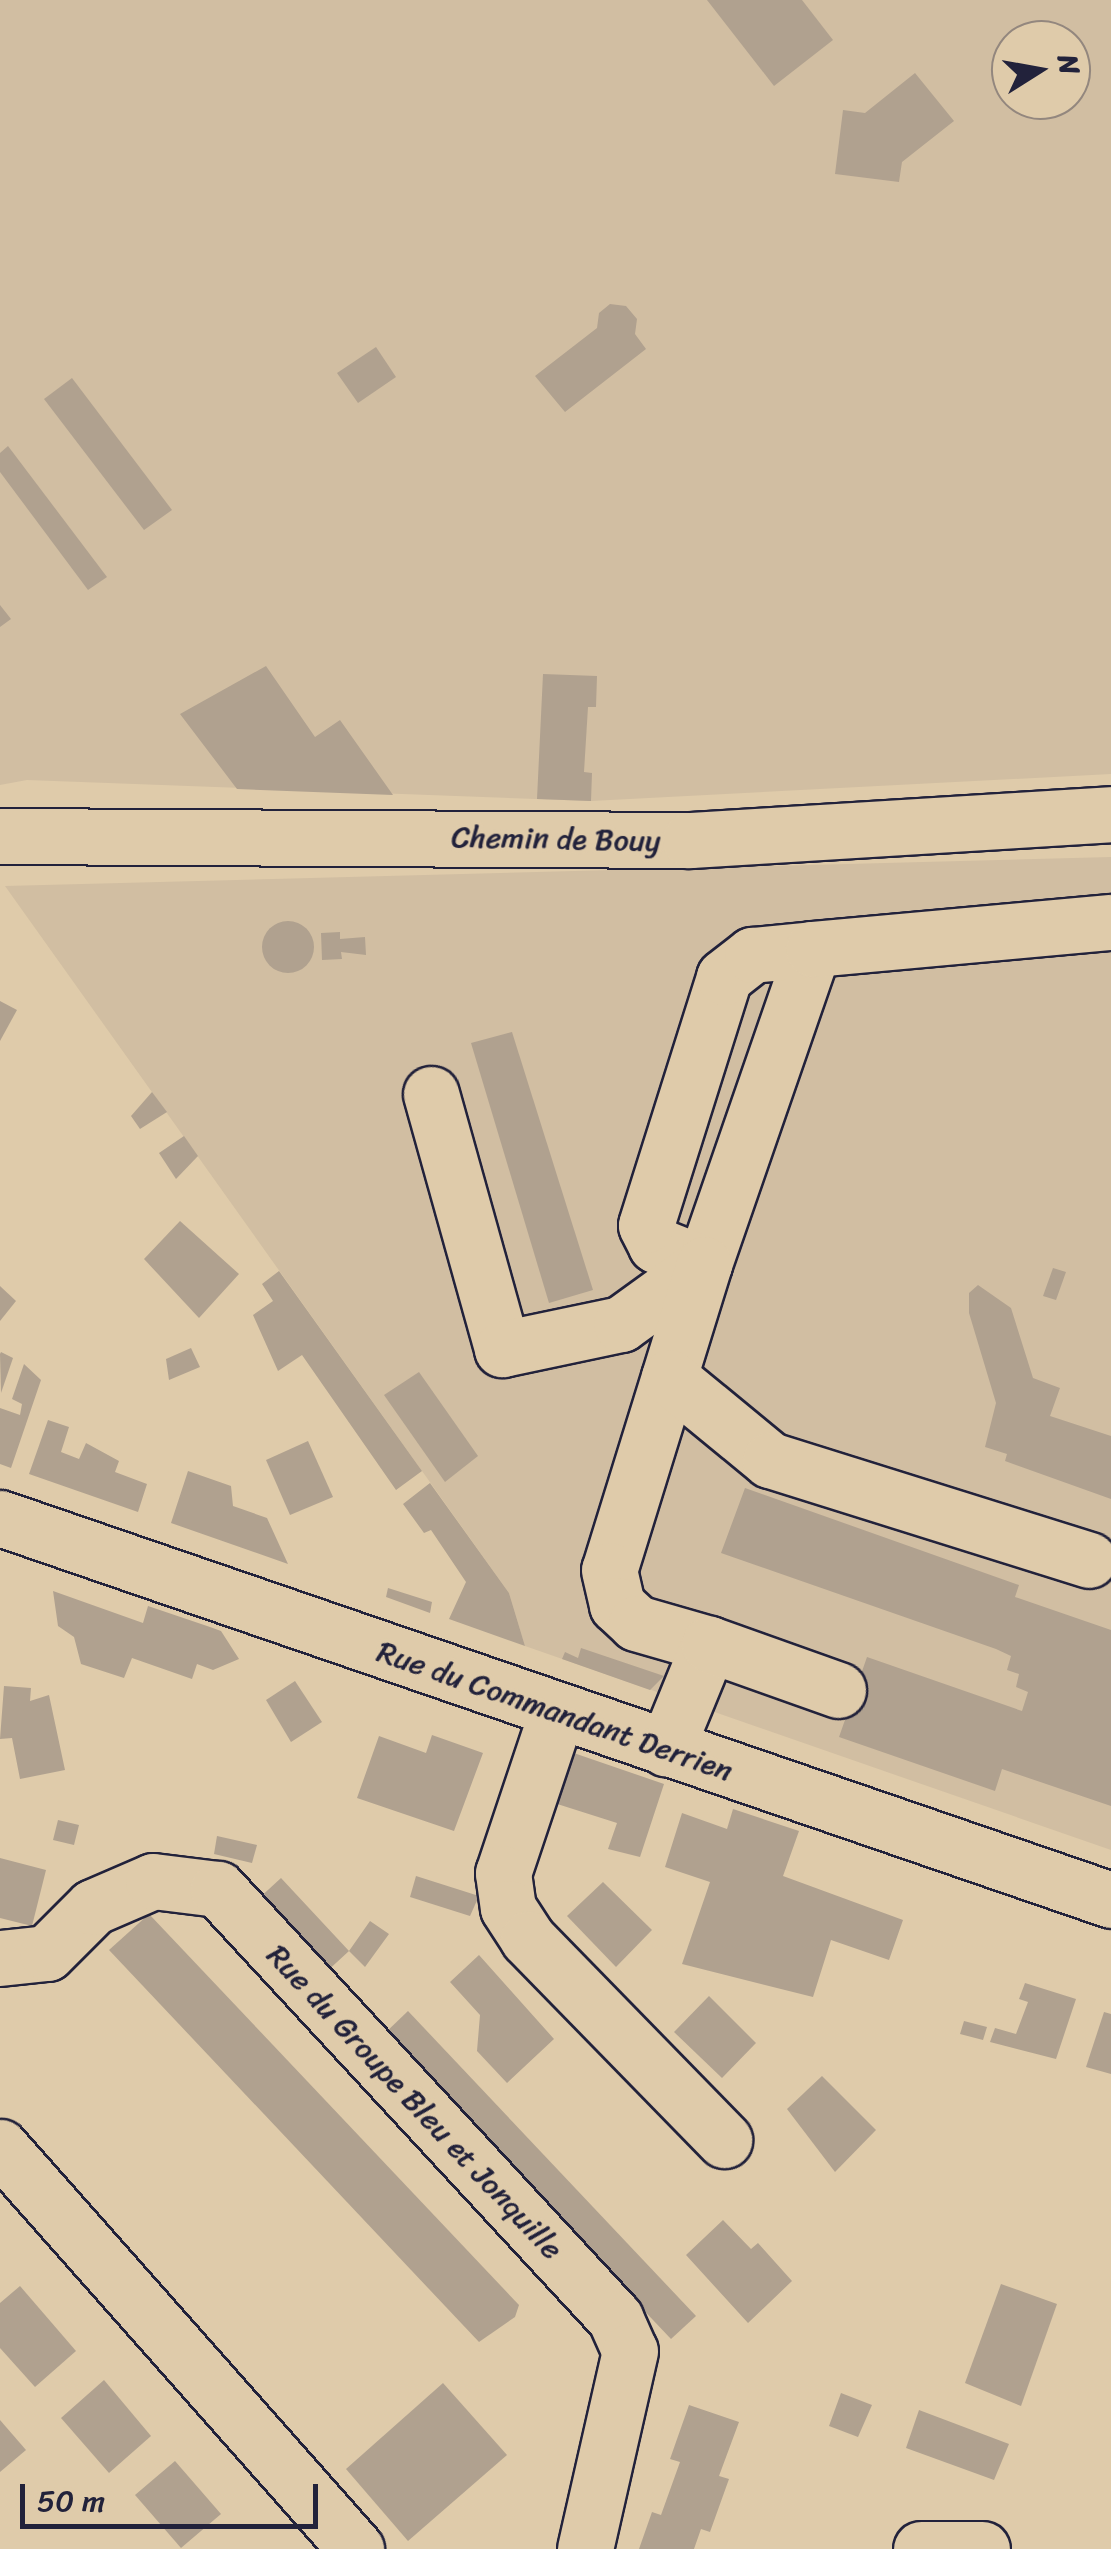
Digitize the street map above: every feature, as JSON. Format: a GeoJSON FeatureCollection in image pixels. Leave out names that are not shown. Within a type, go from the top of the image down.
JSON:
{"type":"FeatureCollection","features":[{"type":"Feature","properties":{"kind":"street","name":"Chemin de Bouy"},"geometry":{"type":"LineString","coordinates":[[0,836],[690,840],[1111,814]]}},
{"type":"Feature","properties":{"kind":"street"},"geometry":{"type":"LineString","coordinates":[[704,1264],[656,1245],[646,1226],[724,978],[752,955],[1111,922]]}},
{"type":"Feature","properties":{"kind":"street"},"geometry":{"type":"LineString","coordinates":[[813,949],[704,1264],[609,1570],[618,1605],[636,1622],[838,1690]]}},
{"type":"Feature","properties":{"kind":"street"},"geometry":{"type":"LineString","coordinates":[[430,1094],[502,1349],[621,1324],[704,1264]]}},
{"type":"Feature","properties":{"kind":"street"},"geometry":{"type":"LineString","coordinates":[[669,1378],[770,1460],[1089,1560]]}},
{"type":"Feature","properties":{"kind":"street","name":"Rue du Commandant Derrien"},"geometry":{"type":"LineString","coordinates":[[0,1518],[1111,1900]]}},
{"type":"Feature","properties":{"kind":"street"},"geometry":{"type":"LineString","coordinates":[[666,1749],[709,1644]]}},
{"type":"Feature","properties":{"kind":"street"},"geometry":{"type":"LineString","coordinates":[[558,1712],[502,1873],[508,1908],[528,1939],[724,2140]]}},
{"type":"Feature","properties":{"kind":"street","name":"Rue du Groupe Bleu et Jonquille"},"geometry":{"type":"LineString","coordinates":[[0,1958],[47,1952],[93,1907],[153,1880],[218,1889],[616,2318],[630,2351],[586,2549]]}},
{"type":"Feature","properties":{"kind":"street"},"geometry":{"type":"LineString","coordinates":[[0,2147],[356,2549]]}},
{"type":"Feature","properties":{"kind":"street"},"geometry":{"type":"LineString","coordinates":[[921,2549],[982,2549]]}},
{"type":"Feature","properties":{"kind":"shaded area"},"geometry":{"type":"Polygon","coordinates":[[[0,0],[1111,0],[1111,774],[591,801],[27,780],[0,785],[0,0]]]}},
{"type":"Feature","properties":{"kind":"shaded area"},"geometry":{"type":"Polygon","coordinates":[[[1111,857],[1111,1850],[525,1646],[509,1593],[5,886],[1111,857]]]}},
{"type":"Feature","properties":{"kind":"building"},"geometry":{"type":"Polygon","coordinates":[[[707,0],[802,0],[833,40],[774,86],[707,0]]]}},
{"type":"Feature","properties":{"kind":"building"},"geometry":{"type":"Polygon","coordinates":[[[915,73],[954,121],[902,162],[899,182],[835,174],[843,110],[865,113],[915,73]]]}},
{"type":"Feature","properties":{"kind":"building"},"geometry":{"type":"Polygon","coordinates":[[[610,304],[626,306],[637,319],[635,334],[646,349],[565,412],[535,376],[597,328],[599,313],[610,304]]]}},
{"type":"Feature","properties":{"kind":"building"},"geometry":{"type":"Polygon","coordinates":[[[376,347],[396,377],[358,403],[337,373],[376,347]]]}},
{"type":"Feature","properties":{"kind":"building"},"geometry":{"type":"Polygon","coordinates":[[[72,378],[172,510],[144,530],[44,399],[72,378]]]}},
{"type":"Feature","properties":{"kind":"building"},"geometry":{"type":"Polygon","coordinates":[[[8,446],[107,577],[88,590],[0,472],[0,453],[8,446]]]}},
{"type":"Feature","properties":{"kind":"building"},"geometry":{"type":"Polygon","coordinates":[[[0,605],[11,619],[0,627],[0,605]]]}},
{"type":"Feature","properties":{"kind":"building"},"geometry":{"type":"Polygon","coordinates":[[[266,666],[315,737],[340,720],[393,795],[237,789],[180,714],[266,666]]]}},
{"type":"Feature","properties":{"kind":"building"},"geometry":{"type":"Polygon","coordinates":[[[543,674],[597,676],[596,707],[588,707],[584,772],[592,773],[591,801],[537,799],[543,674]]]}},
{"type":"Feature","properties":{"kind":"building"},"geometry":{"type":"Polygon","coordinates":[[[288,921],[306,929],[314,947],[306,965],[288,973],[270,965],[262,947],[270,929],[288,921]]]}},
{"type":"Feature","properties":{"kind":"building"},"geometry":{"type":"Polygon","coordinates":[[[340,932],[340,939],[365,937],[366,955],[341,952],[342,959],[322,960],[321,933],[340,932]]]}},
{"type":"Feature","properties":{"kind":"building"},"geometry":{"type":"Polygon","coordinates":[[[0,1001],[17,1010],[0,1041],[0,1001]]]}},
{"type":"Feature","properties":{"kind":"building"},"geometry":{"type":"Polygon","coordinates":[[[512,1032],[593,1290],[549,1303],[471,1043],[512,1032]]]}},
{"type":"Feature","properties":{"kind":"building"},"geometry":{"type":"Polygon","coordinates":[[[152,1092],[167,1112],[140,1129],[131,1116],[152,1092]]]}},
{"type":"Feature","properties":{"kind":"building"},"geometry":{"type":"Polygon","coordinates":[[[184,1136],[198,1156],[176,1179],[159,1153],[184,1136]]]}},
{"type":"Feature","properties":{"kind":"building"},"geometry":{"type":"Polygon","coordinates":[[[180,1221],[239,1274],[199,1318],[144,1259],[180,1221]]]}},
{"type":"Feature","properties":{"kind":"building"},"geometry":{"type":"Polygon","coordinates":[[[1053,1268],[1066,1272],[1056,1300],[1043,1296],[1053,1268]]]}},
{"type":"Feature","properties":{"kind":"building"},"geometry":{"type":"Polygon","coordinates":[[[279,1271],[422,1471],[396,1490],[302,1355],[278,1371],[253,1315],[273,1301],[262,1284],[279,1271]]]}},
{"type":"Feature","properties":{"kind":"building"},"geometry":{"type":"Polygon","coordinates":[[[978,1285],[1011,1308],[1033,1378],[1060,1388],[1050,1416],[1111,1436],[1111,1499],[1005,1461],[1007,1454],[985,1447],[996,1403],[969,1313],[969,1293],[978,1285]]]}},
{"type":"Feature","properties":{"kind":"building"},"geometry":{"type":"Polygon","coordinates":[[[0,1286],[16,1301],[0,1321],[0,1286]]]}},
{"type":"Feature","properties":{"kind":"building"},"geometry":{"type":"Polygon","coordinates":[[[191,1348],[200,1367],[169,1380],[166,1359],[191,1348]]]}},
{"type":"Feature","properties":{"kind":"building"},"geometry":{"type":"Polygon","coordinates":[[[0,1354],[13,1358],[1,1393],[0,1354]]]}},
{"type":"Feature","properties":{"kind":"building"},"geometry":{"type":"Polygon","coordinates":[[[24,1364],[41,1380],[11,1468],[0,1464],[0,1408],[20,1415],[22,1404],[12,1399],[24,1364]]]}},
{"type":"Feature","properties":{"kind":"building"},"geometry":{"type":"Polygon","coordinates":[[[419,1372],[478,1456],[445,1482],[384,1395],[419,1372]]]}},
{"type":"Feature","properties":{"kind":"building"},"geometry":{"type":"Polygon","coordinates":[[[48,1420],[69,1427],[61,1452],[79,1459],[86,1443],[119,1461],[115,1472],[147,1484],[138,1512],[29,1474],[48,1420]]]}},
{"type":"Feature","properties":{"kind":"building"},"geometry":{"type":"Polygon","coordinates":[[[308,1441],[333,1497],[290,1515],[266,1460],[308,1441]]]}},
{"type":"Feature","properties":{"kind":"building"},"geometry":{"type":"Polygon","coordinates":[[[188,1471],[231,1486],[233,1506],[267,1518],[288,1564],[171,1523],[188,1471]]]}},
{"type":"Feature","properties":{"kind":"building"},"geometry":{"type":"Polygon","coordinates":[[[430,1483],[509,1593],[525,1646],[449,1619],[466,1582],[431,1530],[424,1533],[403,1504],[430,1483]]]}},
{"type":"Feature","properties":{"kind":"building"},"geometry":{"type":"Polygon","coordinates":[[[745,1488],[1019,1585],[1015,1597],[1111,1630],[1111,1806],[1002,1769],[995,1791],[839,1737],[867,1657],[1022,1711],[1028,1692],[1016,1687],[1019,1674],[1007,1670],[1011,1656],[996,1649],[721,1553],[745,1488]]]}},
{"type":"Feature","properties":{"kind":"building"},"geometry":{"type":"Polygon","coordinates":[[[388,1588],[432,1602],[430,1613],[386,1597],[388,1588]]]}},
{"type":"Feature","properties":{"kind":"building"},"geometry":{"type":"Polygon","coordinates":[[[53,1591],[143,1623],[148,1606],[221,1631],[239,1659],[213,1670],[197,1664],[192,1679],[132,1658],[124,1678],[81,1664],[74,1637],[58,1626],[53,1591]]]}},
{"type":"Feature","properties":{"kind":"building"},"geometry":{"type":"Polygon","coordinates":[[[581,1648],[664,1676],[650,1690],[562,1659],[565,1652],[578,1658],[581,1648]]]}},
{"type":"Feature","properties":{"kind":"building"},"geometry":{"type":"Polygon","coordinates":[[[295,1681],[322,1722],[291,1742],[266,1700],[295,1681]]]}},
{"type":"Feature","properties":{"kind":"building"},"geometry":{"type":"Polygon","coordinates":[[[4,1686],[31,1688],[30,1701],[49,1695],[65,1770],[20,1779],[12,1738],[0,1739],[4,1686]]]}},
{"type":"Feature","properties":{"kind":"building"},"geometry":{"type":"Polygon","coordinates":[[[432,1735],[483,1753],[454,1831],[357,1798],[379,1736],[426,1753],[432,1735]]]}},
{"type":"Feature","properties":{"kind":"building"},"geometry":{"type":"Polygon","coordinates":[[[565,1750],[664,1784],[640,1857],[608,1849],[617,1823],[551,1802],[565,1750]]]}},
{"type":"Feature","properties":{"kind":"building"},"geometry":{"type":"Polygon","coordinates":[[[733,1809],[799,1831],[783,1876],[903,1920],[889,1960],[831,1940],[813,1997],[682,1964],[710,1882],[665,1867],[682,1813],[727,1829],[733,1809]]]}},
{"type":"Feature","properties":{"kind":"building"},"geometry":{"type":"Polygon","coordinates":[[[58,1820],[79,1825],[74,1845],[53,1840],[58,1820]]]}},
{"type":"Feature","properties":{"kind":"building"},"geometry":{"type":"Polygon","coordinates":[[[217,1836],[257,1845],[252,1863],[214,1854],[217,1836]]]}},
{"type":"Feature","properties":{"kind":"building"},"geometry":{"type":"Polygon","coordinates":[[[0,1858],[46,1870],[32,1926],[0,1918],[0,1858]]]}},
{"type":"Feature","properties":{"kind":"building"},"geometry":{"type":"Polygon","coordinates":[[[416,1876],[479,1896],[470,1916],[410,1897],[416,1876]]]}},
{"type":"Feature","properties":{"kind":"building"},"geometry":{"type":"Polygon","coordinates":[[[281,1878],[349,1951],[324,1974],[256,1901],[281,1878]]]}},
{"type":"Feature","properties":{"kind":"building"},"geometry":{"type":"Polygon","coordinates":[[[603,1882],[652,1930],[616,1967],[567,1916],[603,1882]]]}},
{"type":"Feature","properties":{"kind":"building"},"geometry":{"type":"Polygon","coordinates":[[[149,1914],[519,2305],[515,2317],[479,2342],[109,1950],[149,1914]]]}},
{"type":"Feature","properties":{"kind":"building"},"geometry":{"type":"Polygon","coordinates":[[[370,1921],[389,1934],[365,1967],[349,1951],[370,1921]]]}},
{"type":"Feature","properties":{"kind":"building"},"geometry":{"type":"Polygon","coordinates":[[[479,1955],[554,2039],[507,2083],[477,2051],[480,2015],[450,1982],[479,1955]]]}},
{"type":"Feature","properties":{"kind":"building"},"geometry":{"type":"Polygon","coordinates":[[[1025,1983],[1076,1999],[1056,2059],[990,2042],[995,2028],[1016,2034],[1028,2002],[1019,1999],[1025,1983]]]}},
{"type":"Feature","properties":{"kind":"building"},"geometry":{"type":"Polygon","coordinates":[[[709,1996],[756,2043],[722,2078],[674,2032],[709,1996]]]}},
{"type":"Feature","properties":{"kind":"building"},"geometry":{"type":"Polygon","coordinates":[[[408,2011],[696,2316],[671,2339],[383,2035],[408,2011]]]}},
{"type":"Feature","properties":{"kind":"building"},"geometry":{"type":"Polygon","coordinates":[[[1104,2012],[1111,2014],[1111,2074],[1086,2067],[1104,2012]]]}},
{"type":"Feature","properties":{"kind":"building"},"geometry":{"type":"Polygon","coordinates":[[[964,2021],[987,2027],[983,2040],[960,2034],[964,2021]]]}},
{"type":"Feature","properties":{"kind":"building"},"geometry":{"type":"Polygon","coordinates":[[[822,2076],[876,2130],[835,2172],[787,2109],[822,2076]]]}},
{"type":"Feature","properties":{"kind":"building"},"geometry":{"type":"Polygon","coordinates":[[[723,2220],[751,2249],[758,2243],[792,2281],[748,2323],[686,2255],[723,2220]]]}},
{"type":"Feature","properties":{"kind":"building"},"geometry":{"type":"Polygon","coordinates":[[[1001,2284],[1057,2304],[1021,2406],[965,2383],[1001,2284]]]}},
{"type":"Feature","properties":{"kind":"building"},"geometry":{"type":"Polygon","coordinates":[[[20,2286],[76,2351],[35,2387],[0,2348],[0,2303],[20,2286]]]}},
{"type":"Feature","properties":{"kind":"building"},"geometry":{"type":"Polygon","coordinates":[[[104,2380],[151,2436],[109,2473],[61,2418],[104,2380]]]}},
{"type":"Feature","properties":{"kind":"building"},"geometry":{"type":"Polygon","coordinates":[[[443,2383],[507,2455],[408,2541],[346,2469],[443,2383]]]}},
{"type":"Feature","properties":{"kind":"building"},"geometry":{"type":"Polygon","coordinates":[[[841,2393],[872,2405],[858,2437],[829,2426],[841,2393]]]}},
{"type":"Feature","properties":{"kind":"building"},"geometry":{"type":"Polygon","coordinates":[[[689,2405],[739,2422],[719,2476],[729,2479],[710,2532],[701,2529],[694,2549],[639,2549],[652,2512],[661,2515],[680,2462],[670,2459],[689,2405]]]}},
{"type":"Feature","properties":{"kind":"building"},"geometry":{"type":"Polygon","coordinates":[[[919,2410],[1009,2444],[994,2480],[906,2448],[919,2410]]]}},
{"type":"Feature","properties":{"kind":"building"},"geometry":{"type":"Polygon","coordinates":[[[0,2420],[26,2450],[0,2472],[0,2420]]]}},
{"type":"Feature","properties":{"kind":"building"},"geometry":{"type":"Polygon","coordinates":[[[175,2461],[221,2514],[181,2548],[135,2495],[175,2461]]]}}]}
